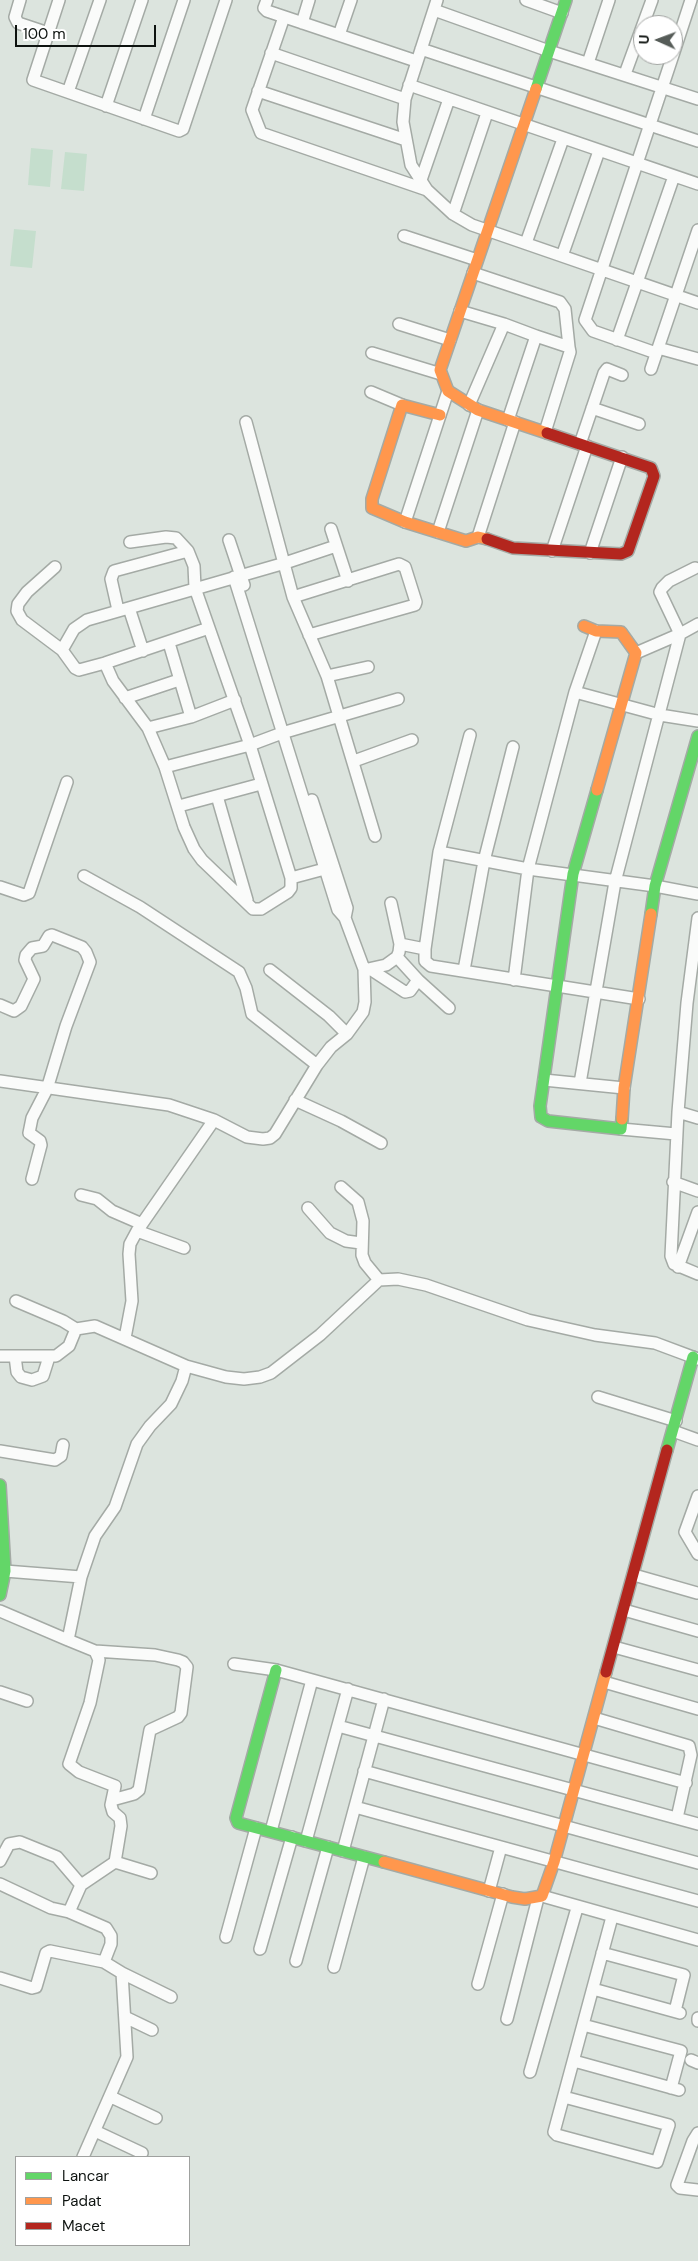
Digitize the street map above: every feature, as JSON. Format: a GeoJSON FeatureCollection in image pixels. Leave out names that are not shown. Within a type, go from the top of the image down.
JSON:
{"type":"FeatureCollection","features":[{"type":"Feature","properties":{"kind":"street"},"geometry":{"type":"LineString","coordinates":[[20,0],[15,17],[16,21],[48,33]]}},
{"type":"Feature","properties":{"kind":"street"},"geometry":{"type":"LineString","coordinates":[[59,0],[32,79],[181,131],[226,0]]}},
{"type":"Feature","properties":{"kind":"street"},"geometry":{"type":"LineString","coordinates":[[68,92],[100,0]]}},
{"type":"Feature","properties":{"kind":"street"},"geometry":{"type":"LineString","coordinates":[[106,106],[142,0]]}},
{"type":"Feature","properties":{"kind":"street"},"geometry":{"type":"LineString","coordinates":[[144,119],[184,0]]}},
{"type":"Feature","properties":{"kind":"street"},"geometry":{"type":"LineString","coordinates":[[267,0],[266,10],[416,62]]}},
{"type":"Feature","properties":{"kind":"street"},"geometry":{"type":"LineString","coordinates":[[302,23],[309,0]]}},
{"type":"Feature","properties":{"kind":"street"},"geometry":{"type":"LineString","coordinates":[[339,35],[351,0]]}},
{"type":"Feature","properties":{"kind":"street"},"geometry":{"type":"LineString","coordinates":[[526,0],[562,12]]}},
{"type":"Feature","properties":{"kind":"street"},"geometry":{"type":"LineString","coordinates":[[402,404],[372,499],[372,508],[405,522],[466,540],[478,537],[513,548],[621,554],[628,551],[654,476],[652,468],[473,408],[448,392],[440,370],[566,0]]}},
{"type":"Feature","properties":{"kind":"street"},"geometry":{"type":"LineString","coordinates":[[588,63],[609,0]]}},
{"type":"Feature","properties":{"kind":"street"},"geometry":{"type":"LineString","coordinates":[[625,74],[652,0]]}},
{"type":"Feature","properties":{"kind":"street"},"geometry":{"type":"LineString","coordinates":[[683,24],[691,0]]}},
{"type":"Feature","properties":{"kind":"street"},"geometry":{"type":"LineString","coordinates":[[698,99],[549,51],[436,3],[409,85],[403,122],[411,165],[424,185],[452,214],[472,225],[698,303]]}},
{"type":"Feature","properties":{"kind":"street"},"geometry":{"type":"LineString","coordinates":[[284,17],[252,110],[261,132],[424,185]]}},
{"type":"Feature","properties":{"kind":"street"},"geometry":{"type":"LineString","coordinates":[[421,48],[698,142]]}},
{"type":"Feature","properties":{"kind":"street"},"geometry":{"type":"LineString","coordinates":[[271,53],[406,99]]}},
{"type":"Feature","properties":{"kind":"street"},"geometry":{"type":"LineString","coordinates":[[670,65],[585,320],[593,331],[617,340],[657,350],[697,355]]}},
{"type":"Feature","properties":{"kind":"street"},"geometry":{"type":"LineString","coordinates":[[409,85],[524,126],[698,184]]}},
{"type":"Feature","properties":{"kind":"street"},"geometry":{"type":"LineString","coordinates":[[258,91],[406,140]]}},
{"type":"Feature","properties":{"kind":"street"},"geometry":{"type":"LineString","coordinates":[[424,185],[449,99]]}},
{"type":"Feature","properties":{"kind":"street"},"geometry":{"type":"LineString","coordinates":[[452,214],[488,113]]}},
{"type":"Feature","properties":{"kind":"street"},"geometry":{"type":"LineString","coordinates":[[526,243],[564,139]]}},
{"type":"Feature","properties":{"kind":"street"},"geometry":{"type":"LineString","coordinates":[[562,256],[599,151]]}},
{"type":"Feature","properties":{"kind":"street"},"geometry":{"type":"LineString","coordinates":[[617,340],[674,176]]}},
{"type":"Feature","properties":{"kind":"street"},"geometry":{"type":"LineString","coordinates":[[651,369],[698,230]]}},
{"type":"Feature","properties":{"kind":"street"},"geometry":{"type":"LineString","coordinates":[[404,236],[477,260]]}},
{"type":"Feature","properties":{"kind":"street"},"geometry":{"type":"LineString","coordinates":[[473,273],[560,302],[565,309],[570,352],[545,432]]}},
{"type":"Feature","properties":{"kind":"street"},"geometry":{"type":"LineString","coordinates":[[460,311],[569,347]]}},
{"type":"Feature","properties":{"kind":"street"},"geometry":{"type":"LineString","coordinates":[[399,324],[450,340]]}},
{"type":"Feature","properties":{"kind":"street"},"geometry":{"type":"LineString","coordinates":[[438,532],[473,408],[504,324]]}},
{"type":"Feature","properties":{"kind":"street"},"geometry":{"type":"LineString","coordinates":[[478,537],[536,336]]}},
{"type":"Feature","properties":{"kind":"street"},"geometry":{"type":"LineString","coordinates":[[372,353],[441,374]]}},
{"type":"Feature","properties":{"kind":"street"},"geometry":{"type":"LineString","coordinates":[[552,551],[584,445],[592,408],[607,369],[622,375]]}},
{"type":"Feature","properties":{"kind":"street"},"geometry":{"type":"LineString","coordinates":[[371,392],[402,404],[440,415]]}},
{"type":"Feature","properties":{"kind":"street"},"geometry":{"type":"LineString","coordinates":[[405,522],[448,392]]}},
{"type":"Feature","properties":{"kind":"street"},"geometry":{"type":"LineString","coordinates":[[592,408],[639,424]]}},
{"type":"Feature","properties":{"kind":"street"},"geometry":{"type":"LineString","coordinates":[[246,422],[293,597],[327,676],[375,836]]}},
{"type":"Feature","properties":{"kind":"street"},"geometry":{"type":"LineString","coordinates":[[590,553],[622,457]]}},
{"type":"Feature","properties":{"kind":"street"},"geometry":{"type":"LineString","coordinates":[[331,529],[348,581]]}},
{"type":"Feature","properties":{"kind":"street"},"geometry":{"type":"LineString","coordinates":[[104,663],[113,681],[148,728],[165,767],[179,806],[184,827],[194,849],[202,860],[253,909],[261,909],[288,892],[291,888],[291,878],[250,745],[196,588],[194,566],[188,551],[176,538],[166,537],[130,542]]}},
{"type":"Feature","properties":{"kind":"street"},"geometry":{"type":"LineString","coordinates":[[0,1082],[169,1105],[214,1120],[247,1137],[270,1138],[275,1134],[317,1064],[331,1047],[347,1034],[362,1012],[365,1002],[367,969],[345,918],[338,910],[329,867],[237,576],[229,540]]}},
{"type":"Feature","properties":{"kind":"street"},"geometry":{"type":"LineString","coordinates":[[62,650],[74,629],[87,620],[285,563],[336,546]]}},
{"type":"Feature","properties":{"kind":"street"},"geometry":{"type":"LineString","coordinates":[[144,651],[112,584],[114,571],[188,551]]}},
{"type":"Feature","properties":{"kind":"street"},"geometry":{"type":"LineString","coordinates":[[293,597],[402,565],[406,568],[416,604],[309,635]]}},
{"type":"Feature","properties":{"kind":"street"},"geometry":{"type":"LineString","coordinates":[[55,567],[27,592],[16,607],[22,620],[62,650],[75,668],[79,670],[169,643],[209,628]]}},
{"type":"Feature","properties":{"kind":"street"},"geometry":{"type":"LineString","coordinates":[[580,1083],[594,993],[615,882],[680,634],[660,592],[669,581],[695,568]]}},
{"type":"Feature","properties":{"kind":"street"},"geometry":{"type":"LineString","coordinates":[[636,653],[698,624]]}},
{"type":"Feature","properties":{"kind":"street"},"geometry":{"type":"LineString","coordinates":[[584,626],[596,631],[621,632],[636,653]]}},
{"type":"Feature","properties":{"kind":"street"},"geometry":{"type":"LineString","coordinates":[[514,980],[528,869],[575,692],[596,631]]}},
{"type":"Feature","properties":{"kind":"street"},"geometry":{"type":"LineString","coordinates":[[169,643],[191,716]]}},
{"type":"Feature","properties":{"kind":"street"},"geometry":{"type":"LineString","coordinates":[[636,653],[573,874],[544,1080],[541,1117],[548,1122],[676,1134]]}},
{"type":"Feature","properties":{"kind":"street"},"geometry":{"type":"LineString","coordinates":[[327,676],[368,667]]}},
{"type":"Feature","properties":{"kind":"street"},"geometry":{"type":"LineString","coordinates":[[125,698],[179,680]]}},
{"type":"Feature","properties":{"kind":"street"},"geometry":{"type":"LineString","coordinates":[[575,692],[660,715],[698,721]]}},
{"type":"Feature","properties":{"kind":"street"},"geometry":{"type":"LineString","coordinates":[[165,767],[250,745],[285,732],[398,699]]}},
{"type":"Feature","properties":{"kind":"street"},"geometry":{"type":"LineString","coordinates":[[148,728],[191,716],[235,700]]}},
{"type":"Feature","properties":{"kind":"street"},"geometry":{"type":"LineString","coordinates":[[470,735],[439,852],[424,958],[431,966],[594,993],[639,998]]}},
{"type":"Feature","properties":{"kind":"street"},"geometry":{"type":"LineString","coordinates":[[621,1129],[624,1088],[655,886],[698,736]]}},
{"type":"Feature","properties":{"kind":"street"},"geometry":{"type":"LineString","coordinates":[[354,761],[412,740]]}},
{"type":"Feature","properties":{"kind":"street"},"geometry":{"type":"LineString","coordinates":[[464,970],[484,861],[513,746]]}},
{"type":"Feature","properties":{"kind":"street"},"geometry":{"type":"LineString","coordinates":[[0,887],[19,894],[29,893],[67,782]]}},
{"type":"Feature","properties":{"kind":"street"},"geometry":{"type":"LineString","coordinates":[[179,806],[261,784]]}},
{"type":"Feature","properties":{"kind":"street"},"geometry":{"type":"LineString","coordinates":[[217,796],[248,904]]}},
{"type":"Feature","properties":{"kind":"street"},"geometry":{"type":"LineString","coordinates":[[439,852],[528,869],[655,886],[698,894]]}},
{"type":"Feature","properties":{"kind":"street"},"geometry":{"type":"LineString","coordinates":[[291,878],[329,867]]}},
{"type":"Feature","properties":{"kind":"street"},"geometry":{"type":"LineString","coordinates":[[84,876],[140,907],[239,972],[246,988],[252,1014],[317,1064]]}},
{"type":"Feature","properties":{"kind":"street"},"geometry":{"type":"LineString","coordinates":[[367,969],[386,965],[397,957],[400,944],[391,903]]}},
{"type":"Feature","properties":{"kind":"street"},"geometry":{"type":"LineString","coordinates":[[698,918],[692,1003],[676,1134],[671,1256],[671,1261],[678,1267],[698,1274]]}},
{"type":"Feature","properties":{"kind":"street"},"geometry":{"type":"LineString","coordinates":[[0,1005],[14,1011],[22,1006],[34,979],[25,960],[26,955],[32,948],[43,946],[49,936],[52,935],[82,947],[86,952],[90,962],[66,1026],[47,1089],[32,1118],[29,1130],[41,1145],[32,1179]]}},
{"type":"Feature","properties":{"kind":"street"},"geometry":{"type":"LineString","coordinates":[[400,944],[425,949]]}},
{"type":"Feature","properties":{"kind":"street"},"geometry":{"type":"LineString","coordinates":[[397,957],[418,980],[449,1008]]}},
{"type":"Feature","properties":{"kind":"street"},"geometry":{"type":"LineString","coordinates":[[367,969],[405,992],[410,991],[418,980]]}},
{"type":"Feature","properties":{"kind":"street"},"geometry":{"type":"LineString","coordinates":[[270,970],[329,1016],[347,1034]]}},
{"type":"Feature","properties":{"kind":"street"},"geometry":{"type":"LineString","coordinates":[[544,1080],[624,1088]]}},
{"type":"Feature","properties":{"kind":"street"},"geometry":{"type":"LineString","coordinates":[[295,1100],[341,1121],[381,1143]]}},
{"type":"Feature","properties":{"kind":"street"},"geometry":{"type":"LineString","coordinates":[[678,1112],[698,1118]]}},
{"type":"Feature","properties":{"kind":"street"},"geometry":{"type":"LineString","coordinates":[[125,1338],[132,1301],[130,1244],[139,1227],[214,1120]]}},
{"type":"Feature","properties":{"kind":"street"},"geometry":{"type":"LineString","coordinates":[[673,1182],[698,1190]]}},
{"type":"Feature","properties":{"kind":"street"},"geometry":{"type":"LineString","coordinates":[[341,1187],[358,1202],[361,1210],[361,1243],[365,1263],[379,1280]]}},
{"type":"Feature","properties":{"kind":"street"},"geometry":{"type":"LineString","coordinates":[[82,1195],[97,1199],[112,1211],[139,1227],[184,1248]]}},
{"type":"Feature","properties":{"kind":"street"},"geometry":{"type":"LineString","coordinates":[[308,1208],[330,1233],[346,1241],[361,1243]]}},
{"type":"Feature","properties":{"kind":"street"},"geometry":{"type":"LineString","coordinates":[[678,1267],[698,1212]]}},
{"type":"Feature","properties":{"kind":"street"},"geometry":{"type":"LineString","coordinates":[[16,1301],[63,1321],[76,1330],[95,1326],[186,1366],[226,1377],[244,1379],[272,1372],[320,1335],[379,1280],[412,1281],[528,1320],[595,1335],[655,1343],[696,1358],[675,1426],[554,1862],[540,1897],[507,2019]]}},
{"type":"Feature","properties":{"kind":"street"},"geometry":{"type":"LineString","coordinates":[[0,1356],[49,1357],[61,1353],[69,1346],[76,1330]]}},
{"type":"Feature","properties":{"kind":"street"},"geometry":{"type":"LineString","coordinates":[[15,1356],[17,1372],[21,1377],[32,1380],[43,1376],[49,1357]]}},
{"type":"Feature","properties":{"kind":"street"},"geometry":{"type":"LineString","coordinates":[[68,1640],[81,1577],[95,1536],[115,1507],[134,1449],[150,1426],[171,1404],[182,1381],[186,1366]]}},
{"type":"Feature","properties":{"kind":"street"},"geometry":{"type":"LineString","coordinates":[[598,1397],[675,1426],[698,1440]]}},
{"type":"Feature","properties":{"kind":"street"},"geometry":{"type":"LineString","coordinates":[[0,1451],[55,1460],[61,1456],[63,1445]]}},
{"type":"Feature","properties":{"kind":"street"},"geometry":{"type":"LineString","coordinates":[[0,1485],[4,1570],[0,1595]]}},
{"type":"Feature","properties":{"kind":"street"},"geometry":{"type":"LineString","coordinates":[[698,1496],[685,1532],[698,1554]]}},
{"type":"Feature","properties":{"kind":"street"},"geometry":{"type":"LineString","coordinates":[[4,1570],[81,1577]]}},
{"type":"Feature","properties":{"kind":"street"},"geometry":{"type":"LineString","coordinates":[[634,1575],[697,1592]]}},
{"type":"Feature","properties":{"kind":"street"},"geometry":{"type":"LineString","coordinates":[[624,1610],[698,1631]]}},
{"type":"Feature","properties":{"kind":"street"},"geometry":{"type":"LineString","coordinates":[[0,1611],[95,1651],[155,1655],[178,1660],[187,1667],[181,1713],[178,1717],[150,1730],[138,1790],[134,1794],[112,1800]]}},
{"type":"Feature","properties":{"kind":"street"},"geometry":{"type":"LineString","coordinates":[[614,1647],[698,1670]]}},
{"type":"Feature","properties":{"kind":"street"},"geometry":{"type":"LineString","coordinates":[[69,1912],[81,1885],[114,1862],[121,1833],[119,1816],[111,1809],[115,1791],[113,1784],[86,1776],[69,1764],[98,1673],[99,1660],[95,1651]]}},
{"type":"Feature","properties":{"kind":"street"},"geometry":{"type":"LineString","coordinates":[[234,1664],[276,1670],[686,1783]]}},
{"type":"Feature","properties":{"kind":"street"},"geometry":{"type":"LineString","coordinates":[[276,1670],[236,1818],[238,1823],[503,1894],[525,1899],[540,1897],[698,1940]]}},
{"type":"Feature","properties":{"kind":"street"},"geometry":{"type":"LineString","coordinates":[[271,1832],[312,1680]]}},
{"type":"Feature","properties":{"kind":"street"},"geometry":{"type":"LineString","coordinates":[[604,1682],[698,1709]]}},
{"type":"Feature","properties":{"kind":"street"},"geometry":{"type":"LineString","coordinates":[[306,1841],[348,1690]]}},
{"type":"Feature","properties":{"kind":"street"},"geometry":{"type":"LineString","coordinates":[[0,1692],[27,1701]]}},
{"type":"Feature","properties":{"kind":"street"},"geometry":{"type":"LineString","coordinates":[[343,1851],[384,1700]]}},
{"type":"Feature","properties":{"kind":"street"},"geometry":{"type":"LineString","coordinates":[[594,1718],[689,1746],[691,1755],[677,1818]]}},
{"type":"Feature","properties":{"kind":"street"},"geometry":{"type":"LineString","coordinates":[[338,1726],[698,1824]]}},
{"type":"Feature","properties":{"kind":"street"},"geometry":{"type":"LineString","coordinates":[[364,1771],[698,1863]]}},
{"type":"Feature","properties":{"kind":"street"},"geometry":{"type":"LineString","coordinates":[[355,1807],[698,1902]]}},
{"type":"Feature","properties":{"kind":"street"},"geometry":{"type":"LineString","coordinates":[[226,1937],[256,1828]]}},
{"type":"Feature","properties":{"kind":"street"},"geometry":{"type":"LineString","coordinates":[[260,1950],[292,1837]]}},
{"type":"Feature","properties":{"kind":"street"},"geometry":{"type":"LineString","coordinates":[[0,1861],[9,1844],[20,1842],[57,1857],[81,1885]]}},
{"type":"Feature","properties":{"kind":"street"},"geometry":{"type":"LineString","coordinates":[[296,1962],[328,1847]]}},
{"type":"Feature","properties":{"kind":"street"},"geometry":{"type":"LineString","coordinates":[[489,1890],[501,1847]]}},
{"type":"Feature","properties":{"kind":"street"},"geometry":{"type":"LineString","coordinates":[[334,1967],[364,1857]]}},
{"type":"Feature","properties":{"kind":"street"},"geometry":{"type":"LineString","coordinates":[[114,1862],[151,1873]]}},
{"type":"Feature","properties":{"kind":"street"},"geometry":{"type":"LineString","coordinates":[[0,1884],[51,1908],[69,1912],[106,1928],[111,1936],[111,1944],[104,1962]]}},
{"type":"Feature","properties":{"kind":"street"},"geometry":{"type":"LineString","coordinates":[[478,1984],[503,1894]]}},
{"type":"Feature","properties":{"kind":"street"},"geometry":{"type":"LineString","coordinates":[[530,2072],[577,1908]]}},
{"type":"Feature","properties":{"kind":"street"},"geometry":{"type":"LineString","coordinates":[[564,2097],[668,2125],[657,2162],[555,2134],[554,2128],[574,2061],[612,1917]]}},
{"type":"Feature","properties":{"kind":"street"},"geometry":{"type":"LineString","coordinates":[[0,1978],[32,1988],[36,1987],[48,1951],[104,1962],[122,1973],[171,1996]]}},
{"type":"Feature","properties":{"kind":"street"},"geometry":{"type":"LineString","coordinates":[[593,1989],[678,2012],[684,1975],[602,1953]]}},
{"type":"Feature","properties":{"kind":"street"},"geometry":{"type":"LineString","coordinates":[[83,2156],[128,2058],[122,1973]]}},
{"type":"Feature","properties":{"kind":"street"},"geometry":{"type":"LineString","coordinates":[[125,2017],[152,2030]]}},
{"type":"Feature","properties":{"kind":"street"},"geometry":{"type":"LineString","coordinates":[[574,2061],[675,2089],[681,2051],[583,2025]]}},
{"type":"Feature","properties":{"kind":"street"},"geometry":{"type":"LineString","coordinates":[[111,2097],[156,2118]]}},
{"type":"Feature","properties":{"kind":"street"},"geometry":{"type":"LineString","coordinates":[[95,2131],[142,2153]]}},
{"type":"Feature","properties":{"kind":"street"},"geometry":{"type":"LineString","coordinates":[[698,2133],[693,2141],[677,2185],[680,2188],[698,2190]]}},
{"type":"Feature","properties":{"kind":"green space"},"geometry":{"type":"Polygon","coordinates":[[[31,148],[53,150],[50,187],[28,185],[31,148]]]}},
{"type":"Feature","properties":{"kind":"green space"},"geometry":{"type":"Polygon","coordinates":[[[65,152],[87,154],[84,191],[61,189],[65,152]]]}},
{"type":"Feature","properties":{"kind":"green space"},"geometry":{"type":"Polygon","coordinates":[[[14,229],[36,231],[32,268],[10,266],[14,229]]]}},
{"type":"Feature","properties":{"kind":"traffic: fast"},"geometry":{"type":"LineString","coordinates":[[536,89],[566,0]]}},
{"type":"Feature","properties":{"kind":"traffic: fast"},"geometry":{"type":"LineString","coordinates":[[651,914],[655,886],[698,736]]}},
{"type":"Feature","properties":{"kind":"traffic: fast"},"geometry":{"type":"LineString","coordinates":[[597,790],[573,874],[540,1106],[541,1117],[548,1121],[621,1129],[622,1119]]}},
{"type":"Feature","properties":{"kind":"traffic: fast"},"geometry":{"type":"LineString","coordinates":[[667,1450],[693,1357]]}},
{"type":"Feature","properties":{"kind":"traffic: fast"},"geometry":{"type":"LineString","coordinates":[[0,1485],[5,1571],[0,1595]]}},
{"type":"Feature","properties":{"kind":"traffic: fast"},"geometry":{"type":"LineString","coordinates":[[276,1670],[236,1818],[238,1823],[384,1862]]}},
{"type":"Feature","properties":{"kind":"traffic: slow"},"geometry":{"type":"LineString","coordinates":[[536,89],[440,370],[448,391],[478,410],[547,433]]}},
{"type":"Feature","properties":{"kind":"traffic: slow"},"geometry":{"type":"LineString","coordinates":[[440,415],[402,405],[372,499],[372,508],[405,522],[466,541],[478,537],[487,539]]}},
{"type":"Feature","properties":{"kind":"traffic: slow"},"geometry":{"type":"LineString","coordinates":[[584,626],[596,631],[621,632],[636,653],[597,790]]}},
{"type":"Feature","properties":{"kind":"traffic: slow"},"geometry":{"type":"LineString","coordinates":[[622,1119],[624,1088],[651,914]]}},
{"type":"Feature","properties":{"kind":"traffic: slow"},"geometry":{"type":"LineString","coordinates":[[384,1862],[512,1897],[525,1899],[542,1896],[554,1862],[606,1672]]}},
{"type":"Feature","properties":{"kind":"traffic: jam"},"geometry":{"type":"LineString","coordinates":[[487,539],[513,548],[621,554],[628,551],[654,476],[651,468],[547,433]]}},
{"type":"Feature","properties":{"kind":"traffic: jam"},"geometry":{"type":"LineString","coordinates":[[606,1672],[667,1450]]}}]}
